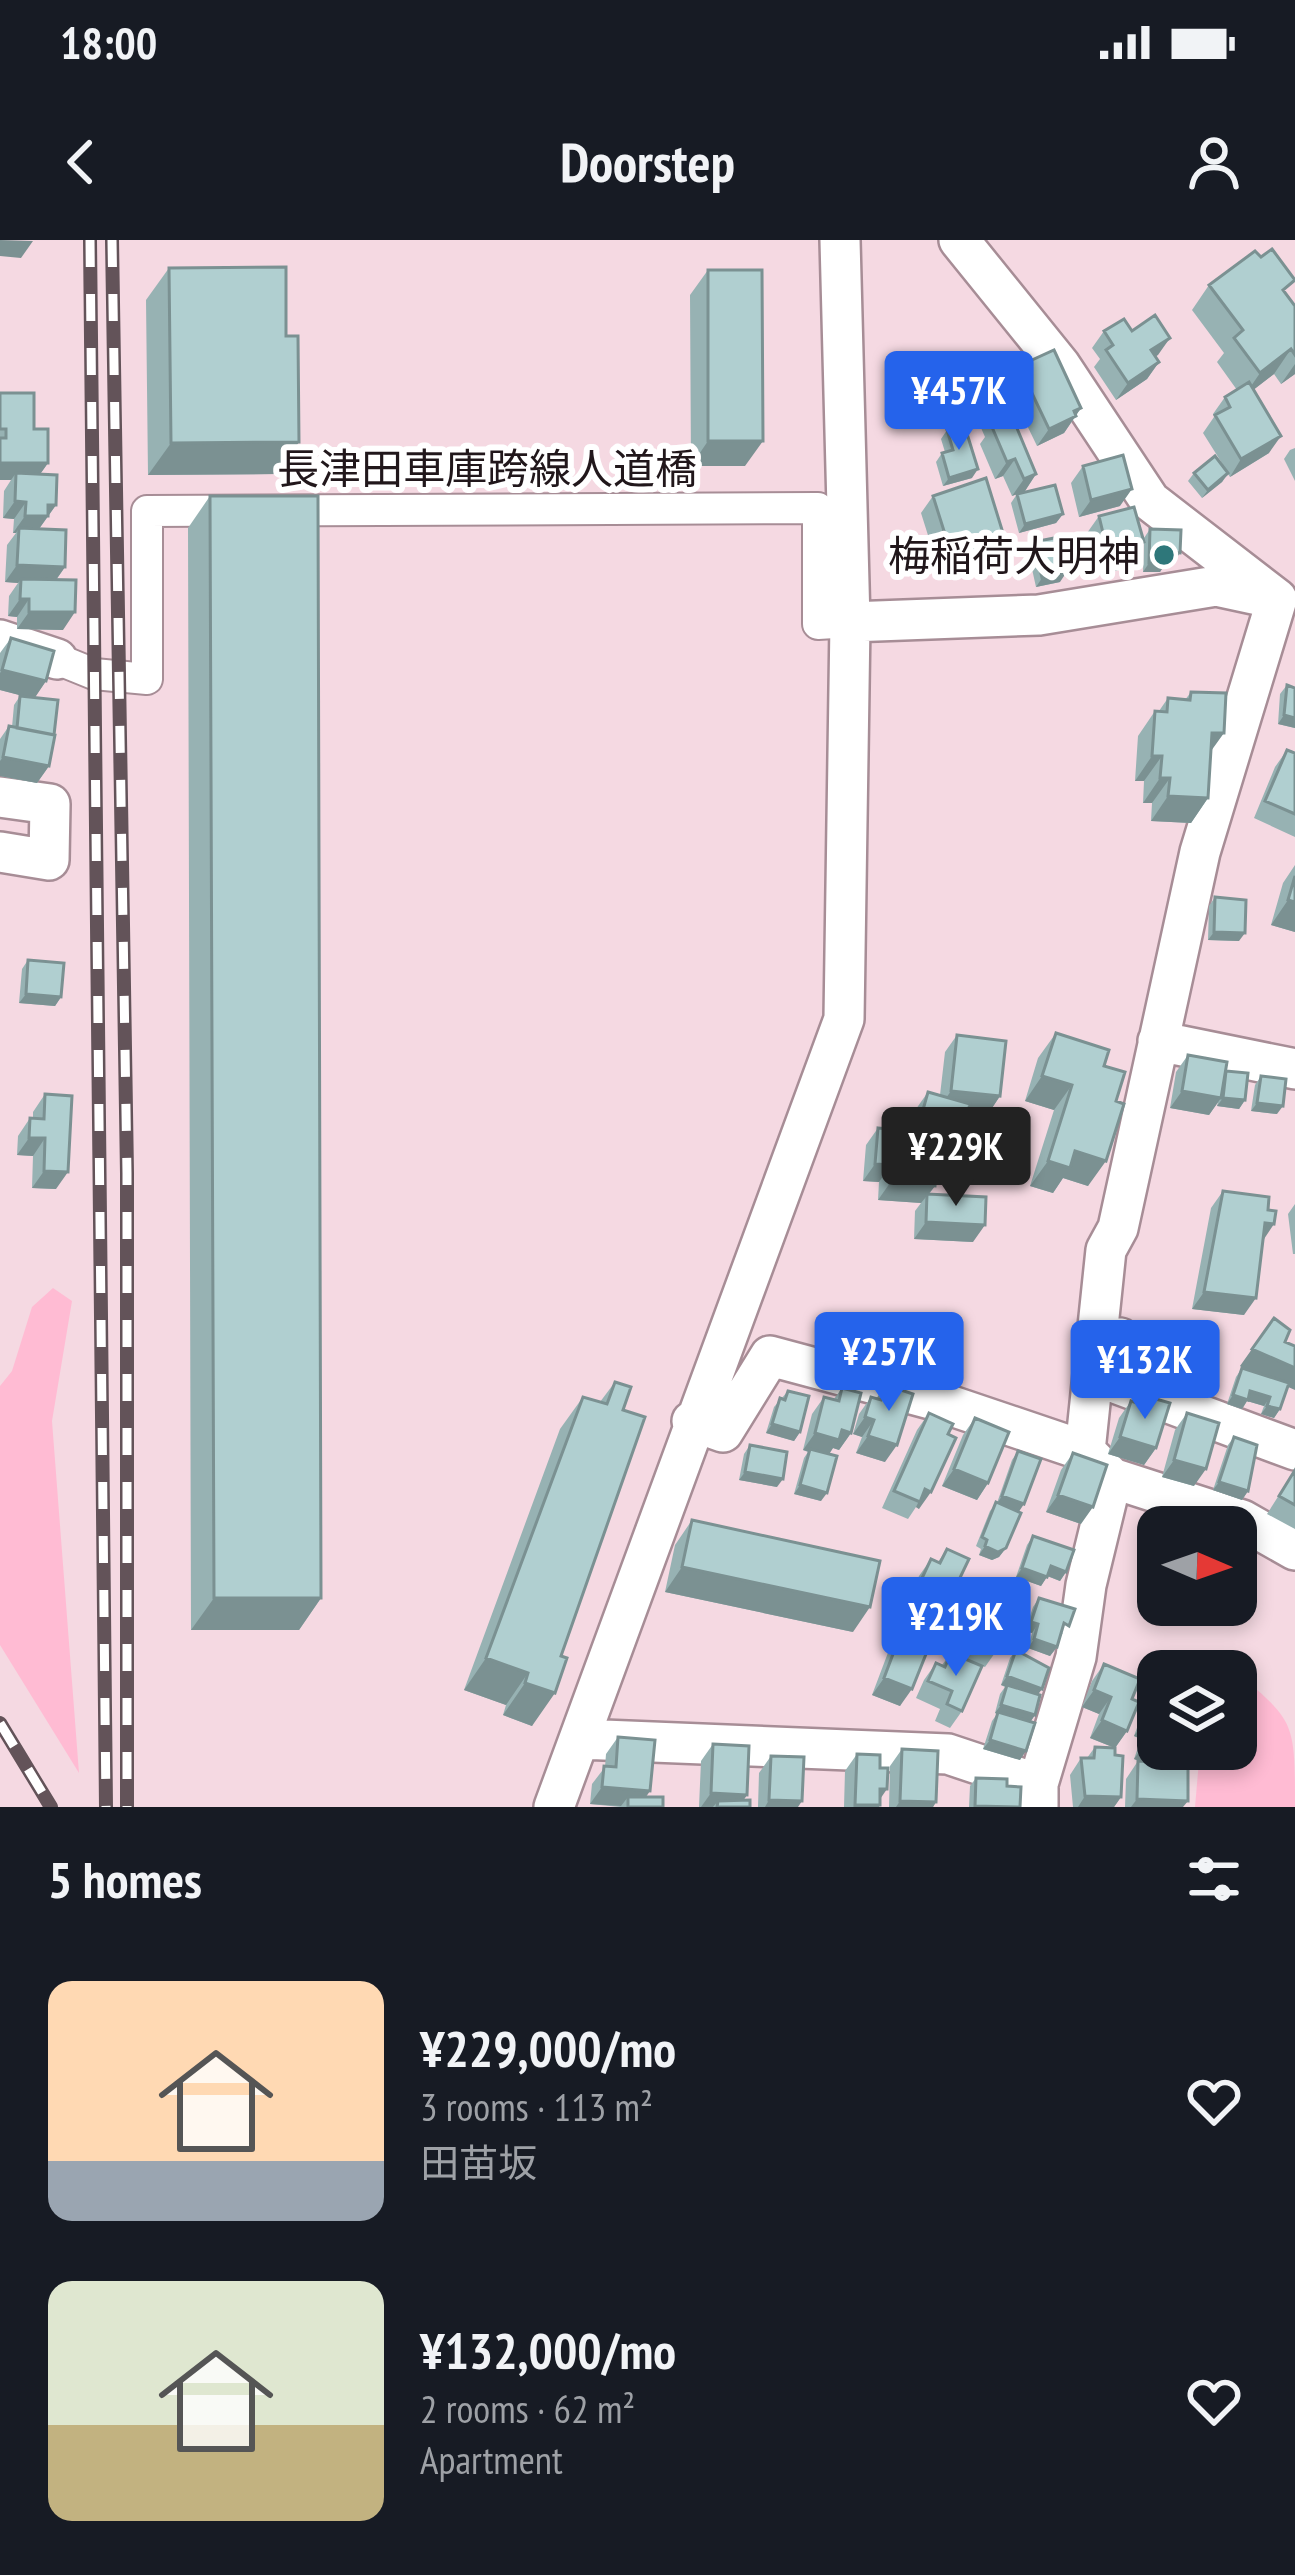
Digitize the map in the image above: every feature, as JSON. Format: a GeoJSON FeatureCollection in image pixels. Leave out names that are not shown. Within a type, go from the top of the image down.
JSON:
{"type":"FeatureCollection","features":[{"type":"Feature","properties":{"kind":"street"},"geometry":{"type":"LineString","coordinates":[[554,1807],[692,1421],[844,1019],[834,617],[840,240]]}},
{"type":"Feature","properties":{"kind":"street"},"geometry":{"type":"LineString","coordinates":[[959,240],[1060,365],[1150,501],[1286,602]]}},
{"type":"Feature","properties":{"kind":"street","name":"長津田車庫跨線人道橋"},"geometry":{"type":"LineString","coordinates":[[57,659],[94,674],[147,679],[147,511],[818,508],[834,617]]}},
{"type":"Feature","properties":{"kind":"street"},"geometry":{"type":"LineString","coordinates":[[834,617],[1039,615],[1216,586],[1286,602]]}},
{"type":"Feature","properties":{"kind":"street"},"geometry":{"type":"LineString","coordinates":[[579,1738],[948,1754],[1038,1796],[1076,1658],[1086,1585],[1099,1465],[1106,1250],[1118,1228],[1200,851],[1286,602]]}},
{"type":"Feature","properties":{"kind":"street"},"geometry":{"type":"LineString","coordinates":[[0,640],[57,659]]}},
{"type":"Feature","properties":{"kind":"street"},"geometry":{"type":"LineString","coordinates":[[0,796],[50,804],[50,860],[0,852]]}},
{"type":"Feature","properties":{"kind":"street"},"geometry":{"type":"LineString","coordinates":[[1158,1041],[1295,1069]]}},
{"type":"Feature","properties":{"kind":"street"},"geometry":{"type":"LineString","coordinates":[[1118,1228],[1129,1248],[1115,1383],[1295,1450]]}},
{"type":"Feature","properties":{"kind":"street"},"geometry":{"type":"LineString","coordinates":[[692,1421],[723,1432],[770,1355],[934,1400],[1242,1520],[1295,1550]]}},
{"type":"Feature","properties":{"kind":"shaded area"},"geometry":{"type":"Polygon","coordinates":[[[53,1288],[72,1301],[52,1421],[79,1773],[0,1645],[0,1386],[12,1371],[32,1307],[53,1288]]]}},
{"type":"Feature","properties":{"kind":"shaded area"},"geometry":{"type":"Polygon","coordinates":[[[1257,1691],[1288,1726],[1295,1807],[1195,1807],[1198,1770],[1257,1770],[1257,1691]]]}},
{"type":"Feature","properties":{"kind":"building"},"geometry":{"type":"Polygon","coordinates":[[[1272,249],[1295,280],[1283,290],[1295,306],[1295,355],[1291,349],[1260,373],[1234,338],[1243,330],[1209,285],[1255,251],[1261,257],[1272,249]]]}},
{"type":"Feature","properties":{"kind":"building"},"geometry":{"type":"Polygon","coordinates":[[[286,267],[286,336],[298,336],[299,442],[171,443],[169,268],[286,267]]]}},
{"type":"Feature","properties":{"kind":"building"},"geometry":{"type":"Polygon","coordinates":[[[708,270],[762,270],[763,441],[708,441],[708,270]]]}},
{"type":"Feature","properties":{"kind":"building"},"geometry":{"type":"Polygon","coordinates":[[[1155,315],[1170,338],[1151,350],[1159,362],[1128,383],[1106,350],[1113,345],[1104,331],[1124,319],[1132,331],[1155,315]]]}},
{"type":"Feature","properties":{"kind":"building"},"geometry":{"type":"Polygon","coordinates":[[[1054,350],[1081,408],[1074,411],[1076,416],[1049,429],[1019,366],[1054,350]]]}},
{"type":"Feature","properties":{"kind":"building"},"geometry":{"type":"Polygon","coordinates":[[[992,368],[1036,474],[1024,479],[1015,459],[1007,462],[992,427],[999,424],[977,374],[992,368]]]}},
{"type":"Feature","properties":{"kind":"building"},"geometry":{"type":"Polygon","coordinates":[[[1249,382],[1281,436],[1241,459],[1215,415],[1230,407],[1225,397],[1249,382]]]}},
{"type":"Feature","properties":{"kind":"building"},"geometry":{"type":"Polygon","coordinates":[[[942,392],[947,411],[915,421],[909,402],[942,392]]]}},
{"type":"Feature","properties":{"kind":"building"},"geometry":{"type":"Polygon","coordinates":[[[0,393],[34,393],[34,429],[48,429],[48,463],[0,463],[0,438],[6,438],[6,429],[0,429],[0,393]]]}},
{"type":"Feature","properties":{"kind":"building"},"geometry":{"type":"Polygon","coordinates":[[[964,424],[978,469],[949,478],[942,453],[953,450],[947,430],[964,424]]]}},
{"type":"Feature","properties":{"kind":"building"},"geometry":{"type":"Polygon","coordinates":[[[1123,455],[1132,489],[1091,500],[1083,466],[1123,455]]]}},
{"type":"Feature","properties":{"kind":"building"},"geometry":{"type":"Polygon","coordinates":[[[1215,456],[1228,473],[1208,490],[1194,473],[1215,456]]]}},
{"type":"Feature","properties":{"kind":"building"},"geometry":{"type":"Polygon","coordinates":[[[16,473],[57,475],[56,505],[48,505],[48,516],[25,516],[26,502],[15,501],[16,473]]]}},
{"type":"Feature","properties":{"kind":"building"},"geometry":{"type":"Polygon","coordinates":[[[986,478],[1007,546],[965,560],[962,547],[950,550],[933,496],[986,478]]]}},
{"type":"Feature","properties":{"kind":"building"},"geometry":{"type":"Polygon","coordinates":[[[1055,485],[1063,514],[1025,524],[1017,494],[1055,485]]]}},
{"type":"Feature","properties":{"kind":"building"},"geometry":{"type":"Polygon","coordinates":[[[210,496],[318,496],[321,1598],[214,1598],[210,496]]]}},
{"type":"Feature","properties":{"kind":"building"},"geometry":{"type":"Polygon","coordinates":[[[1134,507],[1144,542],[1128,546],[1130,553],[1109,558],[1099,516],[1134,507]]]}},
{"type":"Feature","properties":{"kind":"building"},"geometry":{"type":"Polygon","coordinates":[[[19,528],[66,530],[65,567],[17,565],[19,528]]]}},
{"type":"Feature","properties":{"kind":"building"},"geometry":{"type":"Polygon","coordinates":[[[1150,529],[1181,530],[1180,553],[1166,552],[1166,563],[1149,563],[1150,529]]]}},
{"type":"Feature","properties":{"kind":"building"},"geometry":{"type":"Polygon","coordinates":[[[1059,537],[1066,573],[1042,578],[1034,542],[1059,537]]]}},
{"type":"Feature","properties":{"kind":"building"},"geometry":{"type":"Polygon","coordinates":[[[21,579],[76,580],[75,612],[29,612],[29,599],[20,599],[21,579]]]}},
{"type":"Feature","properties":{"kind":"building"},"geometry":{"type":"Polygon","coordinates":[[[11,638],[54,651],[46,681],[2,670],[11,638]]]}},
{"type":"Feature","properties":{"kind":"building"},"geometry":{"type":"Polygon","coordinates":[[[1287,685],[1295,688],[1295,718],[1284,715],[1287,685]]]}},
{"type":"Feature","properties":{"kind":"building"},"geometry":{"type":"Polygon","coordinates":[[[1191,692],[1226,693],[1224,733],[1212,733],[1208,798],[1168,796],[1170,778],[1160,778],[1162,756],[1152,756],[1155,711],[1167,712],[1168,698],[1190,700],[1191,692]]]}},
{"type":"Feature","properties":{"kind":"building"},"geometry":{"type":"Polygon","coordinates":[[[20,696],[58,700],[54,735],[17,728],[20,696]]]}},
{"type":"Feature","properties":{"kind":"building"},"geometry":{"type":"Polygon","coordinates":[[[9,726],[55,735],[49,766],[3,757],[9,726]]]}},
{"type":"Feature","properties":{"kind":"building"},"geometry":{"type":"Polygon","coordinates":[[[1287,750],[1295,753],[1295,814],[1265,801],[1287,750]]]}},
{"type":"Feature","properties":{"kind":"building"},"geometry":{"type":"Polygon","coordinates":[[[1295,876],[1295,902],[1288,900],[1295,876]]]}},
{"type":"Feature","properties":{"kind":"building"},"geometry":{"type":"Polygon","coordinates":[[[1215,897],[1246,900],[1245,933],[1214,932],[1215,897]]]}},
{"type":"Feature","properties":{"kind":"building"},"geometry":{"type":"Polygon","coordinates":[[[28,960],[64,963],[61,997],[26,994],[28,960]]]}},
{"type":"Feature","properties":{"kind":"building"},"geometry":{"type":"Polygon","coordinates":[[[1056,1033],[1109,1050],[1104,1066],[1125,1072],[1116,1101],[1124,1104],[1106,1161],[1075,1151],[1070,1168],[1048,1161],[1072,1085],[1042,1076],[1056,1033]]]}},
{"type":"Feature","properties":{"kind":"building"},"geometry":{"type":"Polygon","coordinates":[[[957,1035],[1006,1041],[1000,1096],[951,1091],[957,1035]]]}},
{"type":"Feature","properties":{"kind":"building"},"geometry":{"type":"Polygon","coordinates":[[[1188,1055],[1227,1062],[1221,1098],[1182,1091],[1188,1055]]]}},
{"type":"Feature","properties":{"kind":"building"},"geometry":{"type":"Polygon","coordinates":[[[1226,1071],[1248,1073],[1245,1100],[1223,1098],[1226,1071]]]}},
{"type":"Feature","properties":{"kind":"building"},"geometry":{"type":"Polygon","coordinates":[[[1261,1076],[1286,1079],[1283,1106],[1257,1103],[1261,1076]]]}},
{"type":"Feature","properties":{"kind":"building"},"geometry":{"type":"Polygon","coordinates":[[[928,1092],[970,1104],[957,1150],[915,1138],[928,1092]]]}},
{"type":"Feature","properties":{"kind":"building"},"geometry":{"type":"Polygon","coordinates":[[[45,1094],[72,1096],[68,1172],[44,1171],[45,1138],[29,1138],[30,1118],[44,1119],[45,1094]]]}},
{"type":"Feature","properties":{"kind":"building"},"geometry":{"type":"Polygon","coordinates":[[[878,1128],[909,1131],[908,1148],[937,1151],[935,1186],[890,1183],[891,1165],[875,1164],[878,1128]]]}},
{"type":"Feature","properties":{"kind":"building"},"geometry":{"type":"Polygon","coordinates":[[[1223,1191],[1269,1197],[1268,1210],[1276,1211],[1274,1224],[1265,1223],[1256,1298],[1204,1292],[1223,1191]]]}},
{"type":"Feature","properties":{"kind":"building"},"geometry":{"type":"Polygon","coordinates":[[[927,1194],[986,1197],[985,1225],[926,1222],[927,1194]]]}},
{"type":"Feature","properties":{"kind":"building"},"geometry":{"type":"Polygon","coordinates":[[[1274,1318],[1290,1330],[1285,1342],[1295,1346],[1295,1368],[1252,1349],[1274,1318]]]}},
{"type":"Feature","properties":{"kind":"building"},"geometry":{"type":"Polygon","coordinates":[[[1178,1328],[1217,1339],[1205,1377],[1158,1363],[1166,1339],[1174,1342],[1178,1328]]]}},
{"type":"Feature","properties":{"kind":"building"},"geometry":{"type":"Polygon","coordinates":[[[1242,1368],[1289,1383],[1280,1409],[1267,1406],[1270,1397],[1250,1391],[1248,1400],[1233,1395],[1242,1368]]]}},
{"type":"Feature","properties":{"kind":"building"},"geometry":{"type":"Polygon","coordinates":[[[615,1382],[631,1387],[623,1410],[645,1417],[561,1656],[567,1658],[555,1693],[525,1683],[528,1673],[486,1658],[583,1397],[607,1404],[615,1382]]]}},
{"type":"Feature","properties":{"kind":"building"},"geometry":{"type":"Polygon","coordinates":[[[886,1385],[913,1394],[897,1445],[868,1436],[874,1420],[865,1417],[871,1397],[881,1400],[886,1385]]]}},
{"type":"Feature","properties":{"kind":"building"},"geometry":{"type":"Polygon","coordinates":[[[842,1388],[861,1393],[851,1433],[842,1430],[839,1440],[815,1433],[824,1397],[839,1401],[842,1388]]]}},
{"type":"Feature","properties":{"kind":"building"},"geometry":{"type":"Polygon","coordinates":[[[788,1391],[809,1396],[800,1432],[772,1424],[780,1398],[785,1400],[788,1391]]]}},
{"type":"Feature","properties":{"kind":"building"},"geometry":{"type":"Polygon","coordinates":[[[1149,1397],[1170,1403],[1156,1448],[1120,1437],[1131,1401],[1146,1406],[1149,1397]]]}},
{"type":"Feature","properties":{"kind":"building"},"geometry":{"type":"Polygon","coordinates":[[[929,1413],[953,1424],[948,1434],[956,1438],[931,1492],[925,1489],[920,1502],[894,1491],[929,1413]]]}},
{"type":"Feature","properties":{"kind":"building"},"geometry":{"type":"Polygon","coordinates":[[[1187,1413],[1219,1423],[1206,1469],[1174,1460],[1187,1413]]]}},
{"type":"Feature","properties":{"kind":"building"},"geometry":{"type":"Polygon","coordinates":[[[975,1418],[1009,1432],[988,1483],[954,1469],[975,1418]]]}},
{"type":"Feature","properties":{"kind":"building"},"geometry":{"type":"Polygon","coordinates":[[[1234,1437],[1257,1445],[1248,1491],[1219,1482],[1234,1437]]]}},
{"type":"Feature","properties":{"kind":"building"},"geometry":{"type":"Polygon","coordinates":[[[750,1445],[787,1452],[783,1479],[745,1472],[750,1445]]]}},
{"type":"Feature","properties":{"kind":"building"},"geometry":{"type":"Polygon","coordinates":[[[810,1449],[837,1456],[827,1493],[800,1485],[810,1449]]]}},
{"type":"Feature","properties":{"kind":"building"},"geometry":{"type":"Polygon","coordinates":[[[1018,1451],[1041,1459],[1024,1504],[1002,1496],[1018,1451]]]}},
{"type":"Feature","properties":{"kind":"building"},"geometry":{"type":"Polygon","coordinates":[[[1073,1453],[1107,1465],[1093,1507],[1058,1495],[1073,1453]]]}},
{"type":"Feature","properties":{"kind":"building"},"geometry":{"type":"Polygon","coordinates":[[[1295,1470],[1295,1505],[1279,1496],[1295,1470]]]}},
{"type":"Feature","properties":{"kind":"building"},"geometry":{"type":"Polygon","coordinates":[[[996,1502],[1021,1513],[1006,1548],[998,1552],[985,1546],[987,1540],[982,1537],[996,1502]]]}},
{"type":"Feature","properties":{"kind":"building"},"geometry":{"type":"Polygon","coordinates":[[[692,1520],[880,1561],[870,1607],[682,1567],[692,1520]]]}},
{"type":"Feature","properties":{"kind":"building"},"geometry":{"type":"Polygon","coordinates":[[[1033,1536],[1074,1550],[1066,1572],[1051,1566],[1047,1577],[1022,1568],[1033,1536]]]}},
{"type":"Feature","properties":{"kind":"building"},"geometry":{"type":"Polygon","coordinates":[[[947,1549],[969,1559],[935,1630],[916,1621],[919,1616],[907,1610],[931,1559],[940,1563],[947,1549]]]}},
{"type":"Feature","properties":{"kind":"building"},"geometry":{"type":"Polygon","coordinates":[[[993,1586],[1019,1597],[997,1650],[953,1631],[963,1609],[970,1612],[978,1594],[987,1598],[993,1586]]]}},
{"type":"Feature","properties":{"kind":"building"},"geometry":{"type":"Polygon","coordinates":[[[1039,1598],[1075,1609],[1069,1626],[1064,1623],[1057,1647],[1034,1639],[1038,1624],[1031,1622],[1039,1598]]]}},
{"type":"Feature","properties":{"kind":"building"},"geometry":{"type":"Polygon","coordinates":[[[901,1633],[930,1644],[912,1689],[884,1678],[901,1633]]]}},
{"type":"Feature","properties":{"kind":"building"},"geometry":{"type":"Polygon","coordinates":[[[1016,1650],[1049,1668],[1042,1689],[1007,1676],[1016,1650]]]}},
{"type":"Feature","properties":{"kind":"building"},"geometry":{"type":"Polygon","coordinates":[[[951,1653],[982,1666],[962,1711],[947,1704],[952,1691],[928,1681],[936,1663],[945,1667],[951,1653]]]}},
{"type":"Feature","properties":{"kind":"building"},"geometry":{"type":"Polygon","coordinates":[[[1104,1664],[1137,1678],[1132,1699],[1137,1707],[1127,1731],[1102,1720],[1111,1697],[1094,1690],[1104,1664]]]}},
{"type":"Feature","properties":{"kind":"building"},"geometry":{"type":"Polygon","coordinates":[[[1007,1685],[1040,1695],[1035,1715],[1001,1705],[1007,1685]]]}},
{"type":"Feature","properties":{"kind":"building"},"geometry":{"type":"Polygon","coordinates":[[[998,1712],[1035,1723],[1026,1751],[990,1740],[998,1712]]]}},
{"type":"Feature","properties":{"kind":"building"},"geometry":{"type":"Polygon","coordinates":[[[618,1737],[655,1740],[650,1791],[602,1787],[604,1766],[616,1767],[618,1737]]]}},
{"type":"Feature","properties":{"kind":"building"},"geometry":{"type":"Polygon","coordinates":[[[713,1744],[749,1746],[747,1795],[711,1793],[713,1744]]]}},
{"type":"Feature","properties":{"kind":"building"},"geometry":{"type":"Polygon","coordinates":[[[1095,1747],[1115,1748],[1115,1755],[1123,1756],[1121,1797],[1085,1796],[1081,1758],[1094,1758],[1095,1747]]]}},
{"type":"Feature","properties":{"kind":"building"},"geometry":{"type":"Polygon","coordinates":[[[902,1749],[938,1751],[936,1802],[900,1801],[902,1749]]]}},
{"type":"Feature","properties":{"kind":"building"},"geometry":{"type":"Polygon","coordinates":[[[857,1754],[880,1755],[880,1768],[888,1768],[880,1805],[855,1805],[857,1754]]]}},
{"type":"Feature","properties":{"kind":"building"},"geometry":{"type":"Polygon","coordinates":[[[771,1756],[804,1757],[802,1801],[769,1800],[771,1756]]]}},
{"type":"Feature","properties":{"kind":"building"},"geometry":{"type":"Polygon","coordinates":[[[1138,1770],[1188,1770],[1188,1801],[1137,1799],[1138,1770]]]}},
{"type":"Feature","properties":{"kind":"building"},"geometry":{"type":"Polygon","coordinates":[[[976,1778],[1007,1779],[1007,1786],[1021,1787],[1020,1807],[975,1806],[976,1778]]]}},
{"type":"Feature","properties":{"kind":"building"},"geometry":{"type":"Polygon","coordinates":[[[628,1797],[663,1797],[663,1807],[628,1807],[628,1797]]]}},
{"type":"Feature","properties":{"kind":"building"},"geometry":{"type":"Polygon","coordinates":[[[750,1800],[750,1807],[717,1807],[718,1801],[750,1800]]]}},
{"type":"Feature","properties":{"kind":"railway"},"geometry":{"type":"LineString","coordinates":[[90,240],[106,1807]]}},
{"type":"Feature","properties":{"kind":"railway"},"geometry":{"type":"LineString","coordinates":[[112,240],[127,1173],[127,1807]]}},
{"type":"Feature","properties":{"kind":"railway"},"geometry":{"type":"LineString","coordinates":[[0,1723],[51,1807]]}},
{"type":"Feature","properties":{"kind":"place","name":"梅稲荷大明神"},"geometry":{"type":"Point","coordinates":[1164,555]}}]}
